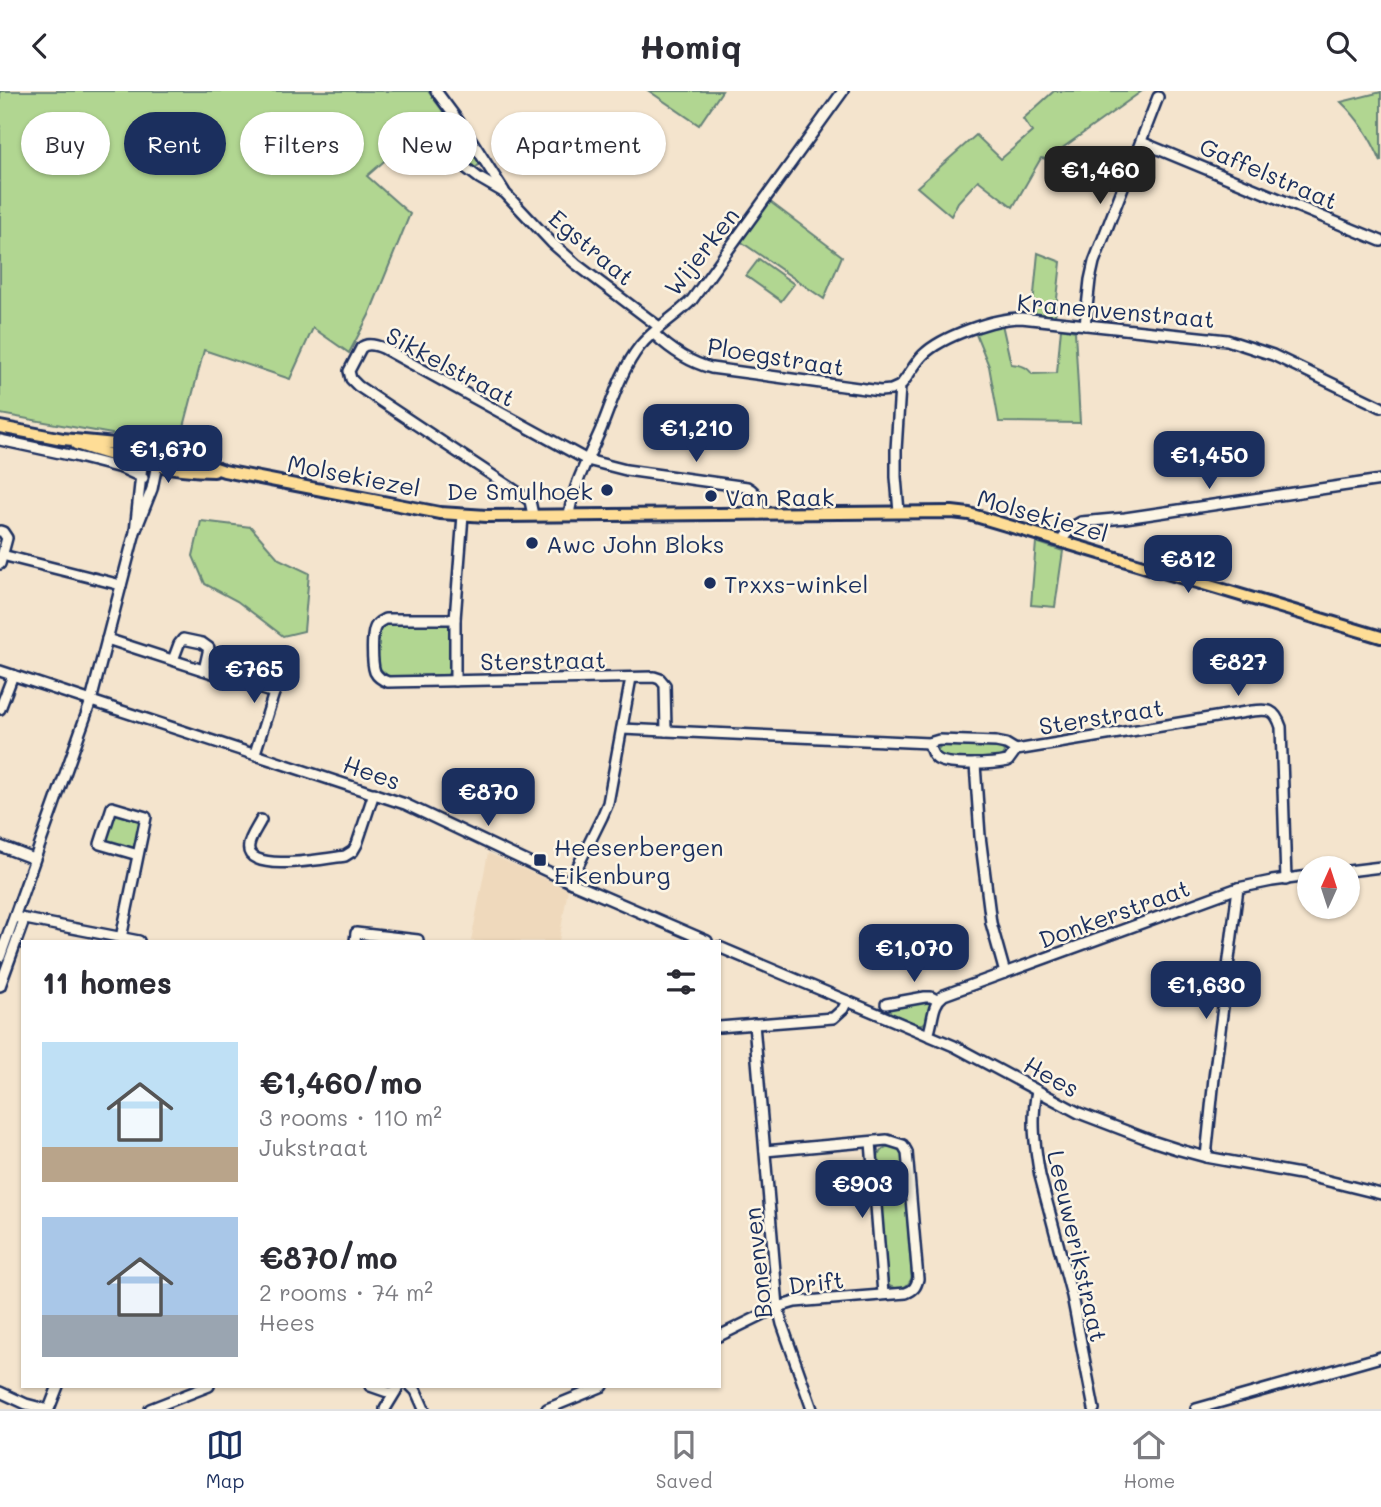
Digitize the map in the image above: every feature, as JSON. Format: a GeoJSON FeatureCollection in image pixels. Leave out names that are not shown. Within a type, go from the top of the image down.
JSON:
{"type":"FeatureCollection","features":[{"type":"Feature","properties":{"kind":"main road","name":"Molsekiezel"},"geometry":{"type":"LineString","coordinates":[[0,426],[63,439],[121,444],[178,455],[224,471],[463,515],[969,514],[1381,637]]}},
{"type":"Feature","properties":{"kind":"main road","name":"Molsekiezel"},"geometry":{"type":"LineString","coordinates":[[63,439],[100,452],[157,464],[188,470],[224,471]]}},
{"type":"Feature","properties":{"kind":"street","name":"Egstraat"},"geometry":{"type":"LineString","coordinates":[[436,91],[466,130],[505,193],[552,243],[656,330]]}},
{"type":"Feature","properties":{"kind":"street","name":"Wijerken"},"geometry":{"type":"LineString","coordinates":[[569,515],[573,496],[587,460],[631,360],[656,330],[692,300],[843,91]]}},
{"type":"Feature","properties":{"kind":"street"},"geometry":{"type":"LineString","coordinates":[[1085,325],[1094,262],[1158,97]]}},
{"type":"Feature","properties":{"kind":"street","name":"Gaffelstraat"},"geometry":{"type":"LineString","coordinates":[[1141,142],[1381,241]]}},
{"type":"Feature","properties":{"kind":"street","name":"Egstraat"},"geometry":{"type":"LineString","coordinates":[[475,175],[505,193]]}},
{"type":"Feature","properties":{"kind":"street","name":"Kranenvenstraat"},"geometry":{"type":"LineString","coordinates":[[900,386],[929,350],[997,320],[1021,318],[1227,340],[1273,355],[1381,407]]}},
{"type":"Feature","properties":{"kind":"street","name":"Ploegstraat"},"geometry":{"type":"LineString","coordinates":[[656,330],[680,355],[698,365],[880,391],[900,386]]}},
{"type":"Feature","properties":{"kind":"street","name":"Sikkelstraat"},"geometry":{"type":"LineString","coordinates":[[533,515],[530,501],[525,496],[351,379],[349,367],[363,345],[383,348],[587,460],[626,470],[747,487],[754,491],[758,498],[759,514]]}},
{"type":"Feature","properties":{"kind":"street"},"geometry":{"type":"LineString","coordinates":[[899,513],[896,450],[900,386]]}},
{"type":"Feature","properties":{"kind":"street"},"geometry":{"type":"LineString","coordinates":[[0,440],[121,468],[153,481]]}},
{"type":"Feature","properties":{"kind":"street"},"geometry":{"type":"LineString","coordinates":[[0,986],[34,859],[91,701],[135,532],[153,481],[157,464],[152,450],[142,461],[135,532]]}},
{"type":"Feature","properties":{"kind":"street"},"geometry":{"type":"LineString","coordinates":[[1061,541],[1066,533],[1081,522],[1125,518],[1381,479]]}},
{"type":"Feature","properties":{"kind":"street","name":"Sterstraat"},"geometry":{"type":"LineString","coordinates":[[455,681],[455,619],[463,515]]}},
{"type":"Feature","properties":{"kind":"street"},"geometry":{"type":"LineString","coordinates":[[0,531],[7,538],[1,560],[121,585]]}},
{"type":"Feature","properties":{"kind":"street","name":"Sterstraat"},"geometry":{"type":"LineString","coordinates":[[455,619],[385,619],[378,622],[373,634],[374,670],[379,678],[388,682],[654,677],[665,685],[666,731]]}},
{"type":"Feature","properties":{"kind":"street"},"geometry":{"type":"LineString","coordinates":[[107,639],[274,693]]}},
{"type":"Feature","properties":{"kind":"street"},"geometry":{"type":"LineString","coordinates":[[173,660],[183,639],[192,640],[209,648],[204,670]]}},
{"type":"Feature","properties":{"kind":"street","name":"Hees"},"geometry":{"type":"LineString","coordinates":[[0,671],[405,804],[569,882],[705,940]]}},
{"type":"Feature","properties":{"kind":"street"},"geometry":{"type":"LineString","coordinates":[[255,753],[278,682],[285,671]]}},
{"type":"Feature","properties":{"kind":"street"},"geometry":{"type":"LineString","coordinates":[[0,709],[13,675]]}},
{"type":"Feature","properties":{"kind":"street","name":"Sterstraat"},"geometry":{"type":"LineString","coordinates":[[569,882],[608,803],[632,678]]}},
{"type":"Feature","properties":{"kind":"street","name":"Sterstraat"},"geometry":{"type":"LineString","coordinates":[[622,729],[929,743],[939,740],[996,742],[1016,750],[1268,710],[1278,717],[1281,727],[1286,880]]}},
{"type":"Feature","properties":{"kind":"street","name":"Sterstraat"},"geometry":{"type":"LineString","coordinates":[[929,743],[935,758],[941,762],[975,764],[1008,761],[1016,750]]}},
{"type":"Feature","properties":{"kind":"street"},"geometry":{"type":"LineString","coordinates":[[975,764],[989,910],[1005,973]]}},
{"type":"Feature","properties":{"kind":"street"},"geometry":{"type":"LineString","coordinates":[[261,820],[248,850],[252,857],[261,861],[270,864],[345,856],[353,851],[357,844],[374,793]]}},
{"type":"Feature","properties":{"kind":"street"},"geometry":{"type":"LineString","coordinates":[[20,918],[115,939],[138,855],[146,817],[112,807],[100,844],[138,855]]}},
{"type":"Feature","properties":{"kind":"street"},"geometry":{"type":"LineString","coordinates":[[0,846],[34,859]]}},
{"type":"Feature","properties":{"kind":"street"},"geometry":{"type":"LineString","coordinates":[[1360,870],[1381,867]]}},
{"type":"Feature","properties":{"kind":"street","name":"Donkerstraat"},"geometry":{"type":"LineString","coordinates":[[886,1004],[925,997],[937,1000],[944,995],[1238,888],[1297,878]]}},
{"type":"Feature","properties":{"kind":"street"},"geometry":{"type":"LineString","coordinates":[[1206,1157],[1238,888]]}},
{"type":"Feature","properties":{"kind":"street"},"geometry":{"type":"LineString","coordinates":[[0,957],[20,918]]}},
{"type":"Feature","properties":{"kind":"street"},"geometry":{"type":"LineString","coordinates":[[355,940],[356,933],[418,940]]}},
{"type":"Feature","properties":{"kind":"street","name":"Hees"},"geometry":{"type":"LineString","coordinates":[[721,948],[928,1035],[997,1068],[1079,1113],[1206,1157],[1300,1174],[1381,1194]]}},
{"type":"Feature","properties":{"kind":"street"},"geometry":{"type":"LineString","coordinates":[[928,1035],[937,1000]]}},
{"type":"Feature","properties":{"kind":"street"},"geometry":{"type":"LineString","coordinates":[[721,1027],[832,1018],[843,1009],[847,1001]]}},
{"type":"Feature","properties":{"kind":"street","name":"Bonenven"},"geometry":{"type":"LineString","coordinates":[[754,1024],[778,1307],[812,1409]]}},
{"type":"Feature","properties":{"kind":"street","name":"Leeuwerikstraat"},"geometry":{"type":"LineString","coordinates":[[1037,1091],[1033,1116],[1036,1156],[1075,1308],[1094,1409]]}},
{"type":"Feature","properties":{"kind":"street","name":"Drift"},"geometry":{"type":"LineString","coordinates":[[721,1335],[778,1307],[795,1302],[906,1293],[912,1291],[918,1279],[907,1152],[903,1145],[893,1141],[870,1142],[765,1151]]}},
{"type":"Feature","properties":{"kind":"street"},"geometry":{"type":"LineString","coordinates":[[870,1142],[883,1294]]}},
{"type":"Feature","properties":{"kind":"street"},"geometry":{"type":"LineString","coordinates":[[1196,1409],[1381,1357]]}},
{"type":"Feature","properties":{"kind":"street"},"geometry":{"type":"LineString","coordinates":[[0,1392],[47,1409],[57,1388]]}},
{"type":"Feature","properties":{"kind":"street"},"geometry":{"type":"LineString","coordinates":[[150,1409],[204,1388]]}},
{"type":"Feature","properties":{"kind":"street"},"geometry":{"type":"LineString","coordinates":[[413,1388],[424,1409]]}},
{"type":"Feature","properties":{"kind":"street"},"geometry":{"type":"LineString","coordinates":[[547,1409],[598,1388]]}},
{"type":"Feature","properties":{"kind":"street"},"geometry":{"type":"LineString","coordinates":[[385,1409],[396,1390]]}},
{"type":"Feature","properties":{"kind":"shaded area"},"geometry":{"type":"Polygon","coordinates":[[[488,853],[568,889],[559,940],[471,940],[488,853]]]}},
{"type":"Feature","properties":{"kind":"green space"},"geometry":{"type":"Polygon","coordinates":[[[0,91],[428,91],[443,112],[378,112],[378,166],[367,176],[410,214],[369,315],[349,353],[313,328],[290,379],[204,350],[179,446],[0,414],[0,91]]]}},
{"type":"Feature","properties":{"kind":"green space"},"geometry":{"type":"Polygon","coordinates":[[[649,91],[722,91],[699,125],[649,91]]]}},
{"type":"Feature","properties":{"kind":"green space"},"geometry":{"type":"Polygon","coordinates":[[[1054,91],[1142,91],[1047,159],[1041,158],[1013,207],[978,180],[958,202],[951,216],[917,187],[976,135],[1001,159],[1032,132],[1023,119],[1054,91]]]}},
{"type":"Feature","properties":{"kind":"green space"},"geometry":{"type":"Polygon","coordinates":[[[1381,92],[1381,162],[1364,130],[1341,102],[1381,92]]]}},
{"type":"Feature","properties":{"kind":"green space"},"geometry":{"type":"Polygon","coordinates":[[[769,201],[842,256],[824,299],[740,241],[769,201]]]}},
{"type":"Feature","properties":{"kind":"green space"},"geometry":{"type":"Polygon","coordinates":[[[1038,253],[1061,262],[1055,317],[1032,315],[1038,253]]]}},
{"type":"Feature","properties":{"kind":"green space"},"geometry":{"type":"Polygon","coordinates":[[[759,259],[794,284],[781,301],[746,276],[759,259]]]}},
{"type":"Feature","properties":{"kind":"green space"},"geometry":{"type":"Polygon","coordinates":[[[1002,324],[1011,364],[1023,366],[1032,374],[1057,373],[1061,328],[1075,331],[1080,423],[999,422],[989,366],[975,332],[1002,324]]]}},
{"type":"Feature","properties":{"kind":"green space"},"geometry":{"type":"Polygon","coordinates":[[[201,521],[251,527],[279,559],[309,573],[304,631],[283,636],[237,601],[205,584],[193,556],[201,521]]]}},
{"type":"Feature","properties":{"kind":"green space"},"geometry":{"type":"Polygon","coordinates":[[[1036,542],[1063,551],[1055,607],[1031,605],[1036,542]]]}},
{"type":"Feature","properties":{"kind":"green space"},"geometry":{"type":"Polygon","coordinates":[[[449,624],[451,629],[452,667],[447,676],[389,677],[378,667],[377,633],[384,625],[449,624]]]}},
{"type":"Feature","properties":{"kind":"green space"},"geometry":{"type":"Polygon","coordinates":[[[941,745],[998,746],[1004,751],[1003,759],[940,758],[937,751],[941,745]]]}},
{"type":"Feature","properties":{"kind":"green space"},"geometry":{"type":"Polygon","coordinates":[[[119,813],[138,819],[141,823],[136,845],[132,850],[107,840],[113,815],[119,813]]]}},
{"type":"Feature","properties":{"kind":"green space"},"geometry":{"type":"Polygon","coordinates":[[[921,1000],[932,1001],[928,1020],[923,1024],[916,1024],[880,1008],[921,1000]]]}},
{"type":"Feature","properties":{"kind":"green space"},"geometry":{"type":"Polygon","coordinates":[[[891,1146],[898,1148],[902,1154],[912,1277],[906,1286],[900,1288],[889,1286],[886,1280],[878,1156],[883,1149],[891,1146]]]}},
{"type":"Feature","properties":{"kind":"place","name":"De Smulhoek"},"geometry":{"type":"Point","coordinates":[607,490]}},
{"type":"Feature","properties":{"kind":"place","name":"Van Raak"},"geometry":{"type":"Point","coordinates":[711,496]}},
{"type":"Feature","properties":{"kind":"place","name":"Awc John Bloks"},"geometry":{"type":"Point","coordinates":[532,543]}},
{"type":"Feature","properties":{"kind":"place","name":"Trxxs-winkel"},"geometry":{"type":"Point","coordinates":[710,583]}},
{"type":"Feature","properties":{"kind":"place","name":"Heeserbergen Eikenburg"},"geometry":{"type":"Point","coordinates":[540,860]}}]}
